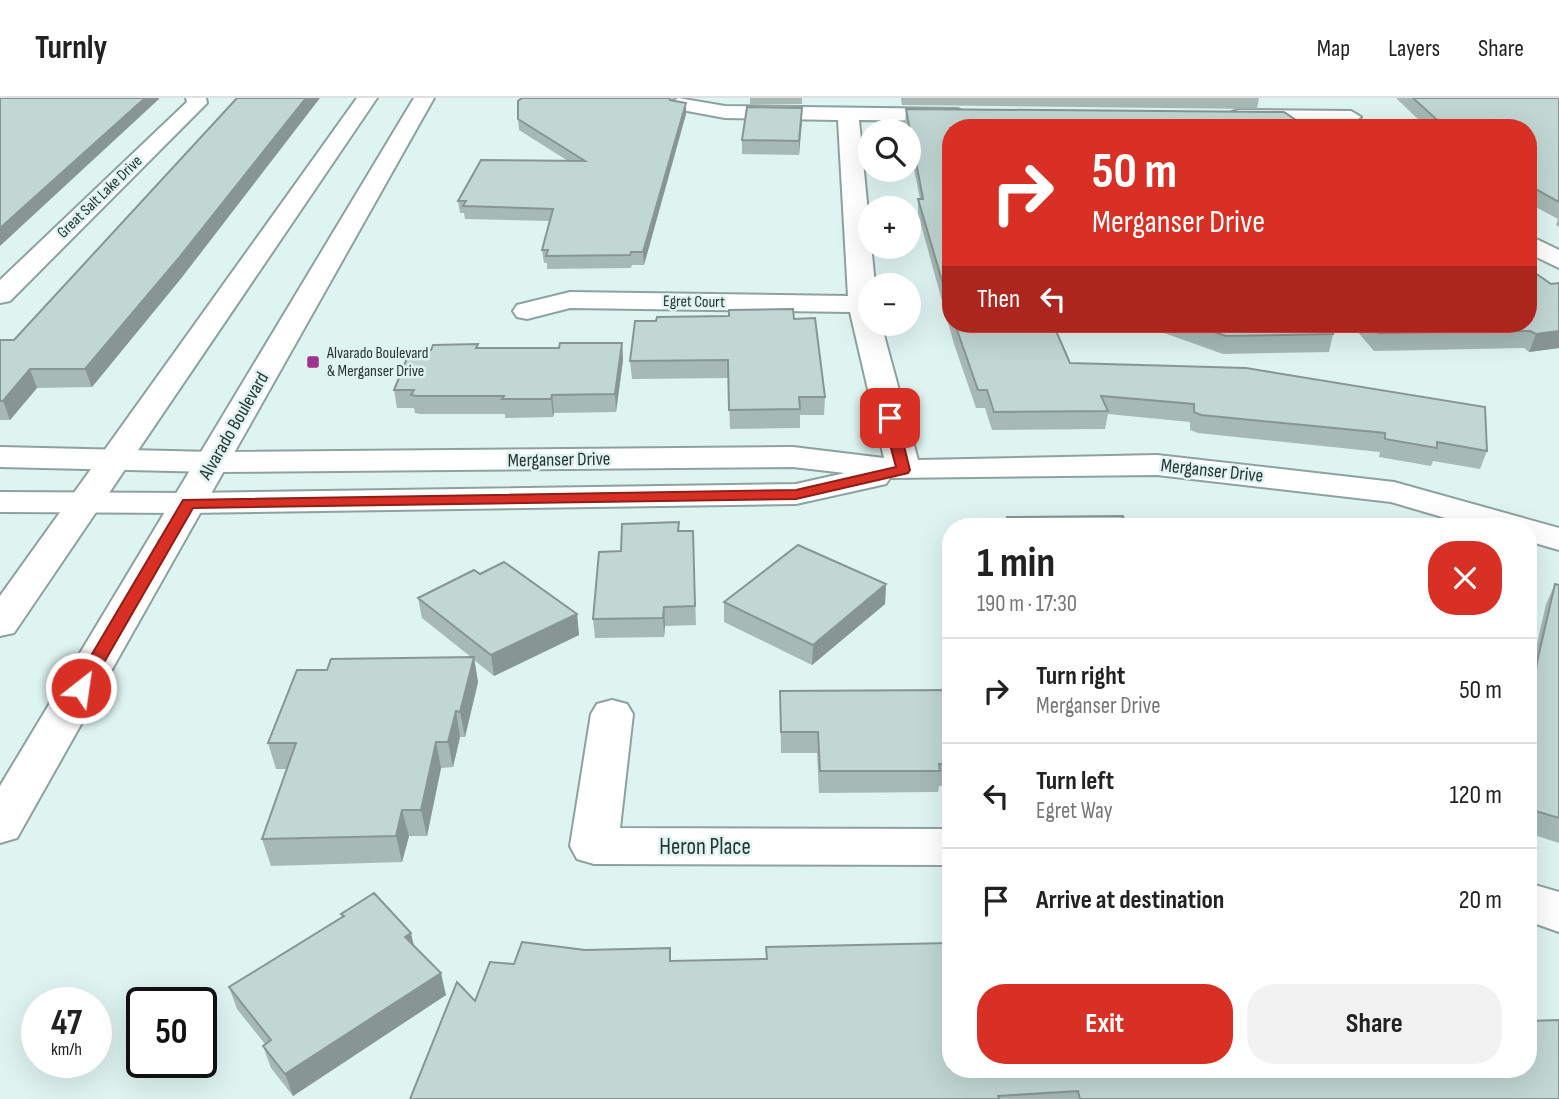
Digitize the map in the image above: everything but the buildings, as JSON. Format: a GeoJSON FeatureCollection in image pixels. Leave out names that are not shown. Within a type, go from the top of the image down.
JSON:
{"type":"FeatureCollection","features":[{"type":"Feature","properties":{"kind":"street","name":"Great Salt Lake Drive"},"geometry":{"type":"LineString","coordinates":[[0,295],[197,103],[196,98]]}},
{"type":"Feature","properties":{"kind":"street"},"geometry":{"type":"LineString","coordinates":[[0,624],[366,98]]}},
{"type":"Feature","properties":{"kind":"street","name":"Alvarado Boulevard"},"geometry":{"type":"LineString","coordinates":[[0,826],[424,98]]}},
{"type":"Feature","properties":{"kind":"street"},"geometry":{"type":"LineString","coordinates":[[1335,98],[1355,119]]}},
{"type":"Feature","properties":{"kind":"street"},"geometry":{"type":"LineString","coordinates":[[678,104],[725,112],[972,115]]}},
{"type":"Feature","properties":{"kind":"street"},"geometry":{"type":"LineString","coordinates":[[848,114],[860,273]]}},
{"type":"Feature","properties":{"kind":"street"},"geometry":{"type":"LineString","coordinates":[[1219,116],[1288,119]]}},
{"type":"Feature","properties":{"kind":"street","name":"Egret Court"},"geometry":{"type":"LineString","coordinates":[[527,311],[570,300],[858,304]]}},
{"type":"Feature","properties":{"kind":"street"},"geometry":{"type":"LineString","coordinates":[[870,336],[904,470]]}},
{"type":"Feature","properties":{"kind":"street"},"geometry":{"type":"LineString","coordinates":[[0,457],[214,462]]}},
{"type":"Feature","properties":{"kind":"street","name":"Merganser Drive"},"geometry":{"type":"LineString","coordinates":[[214,462],[793,457],[904,470],[1157,465],[1394,492],[1485,518]]}},
{"type":"Feature","properties":{"kind":"street","name":"Merganser Drive"},"geometry":{"type":"LineString","coordinates":[[85,502],[188,503],[796,494],[904,470]]}},
{"type":"Feature","properties":{"kind":"street"},"geometry":{"type":"LineString","coordinates":[[0,502],[85,502]]}},
{"type":"Feature","properties":{"kind":"street"},"geometry":{"type":"LineString","coordinates":[[1537,533],[1559,539]]}},
{"type":"Feature","properties":{"kind":"street","name":"Heron Place"},"geometry":{"type":"LineString","coordinates":[[612,714],[594,846],[942,847]]}},
{"type":"Feature","properties":{"kind":"street"},"geometry":{"type":"LineString","coordinates":[[1537,905],[1559,912]]}},
{"type":"Feature","properties":{"kind":"place","name":"Alvarado Boulevard & Merganser Drive"},"geometry":{"type":"Point","coordinates":[313,362]}},
{"type":"Feature","properties":{"kind":"route"},"geometry":{"type":"LineString","coordinates":[[81,688],[188,503],[796,494],[904,470],[890,418]]}}]}
